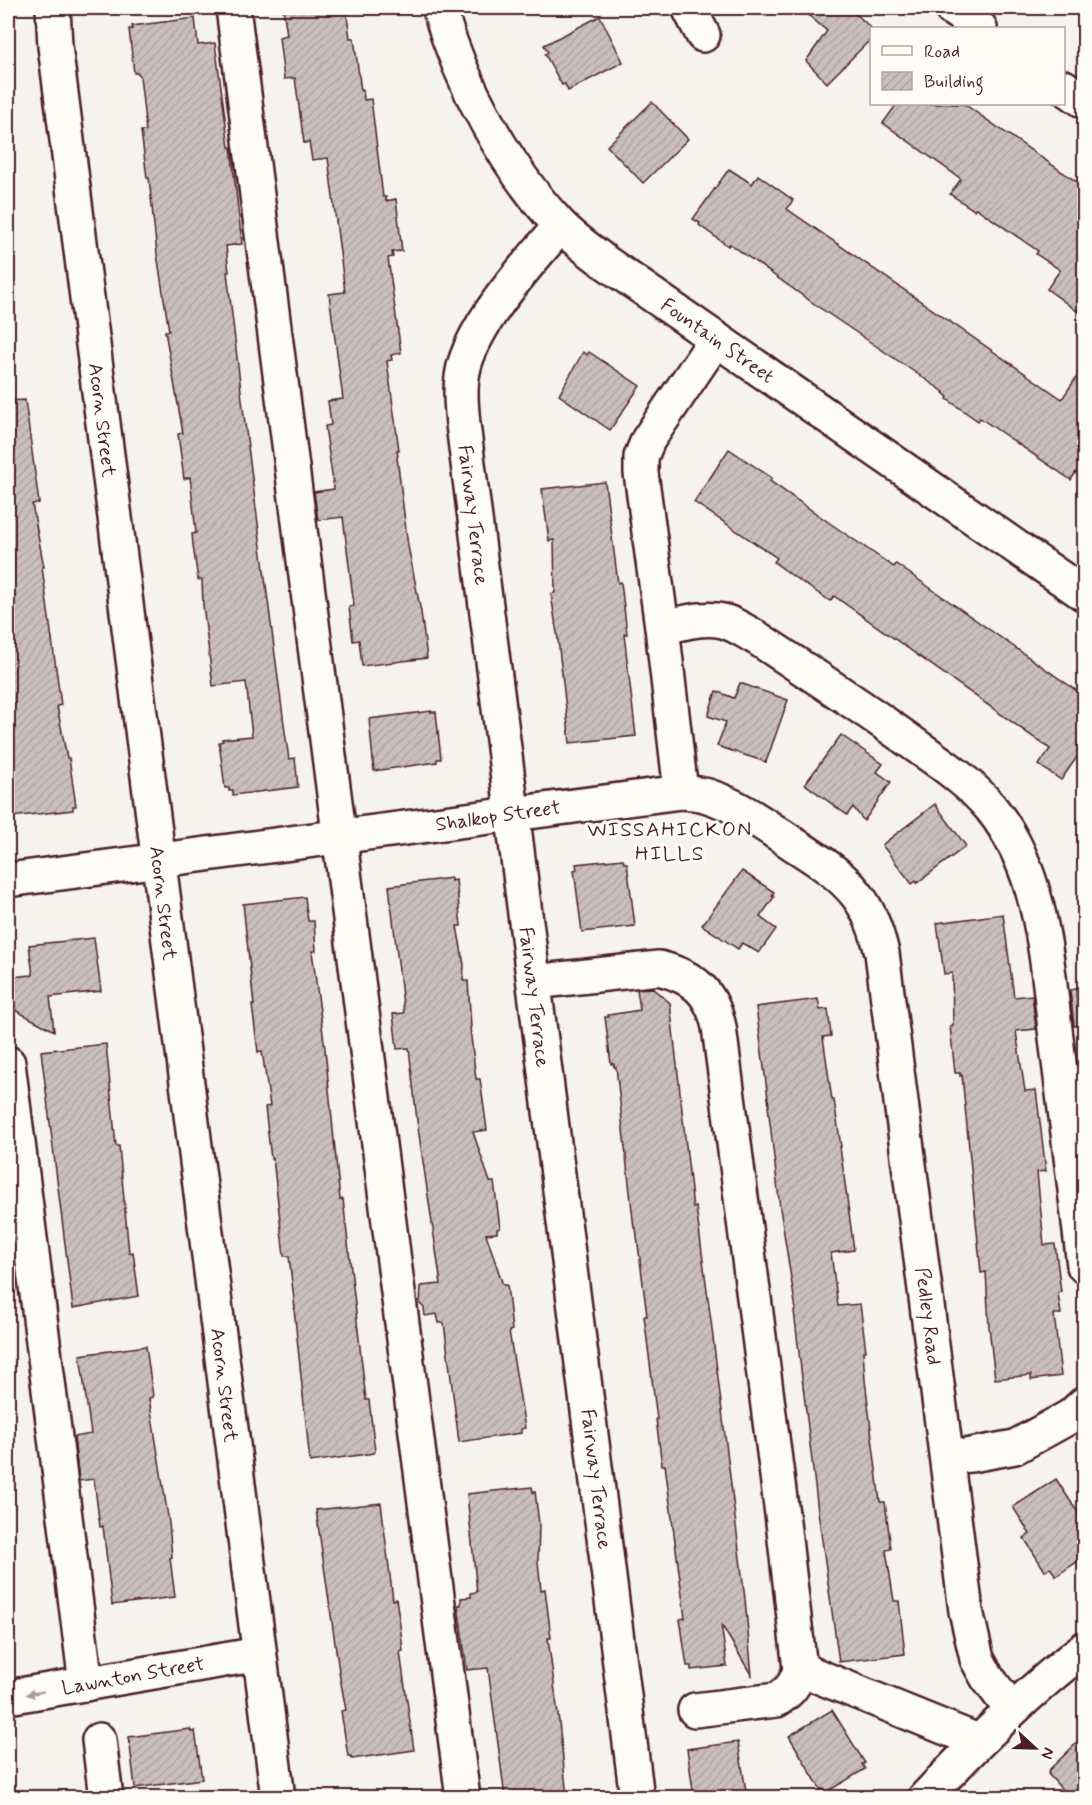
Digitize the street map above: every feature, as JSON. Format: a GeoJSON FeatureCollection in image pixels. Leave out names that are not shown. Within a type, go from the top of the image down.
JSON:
{"type":"FeatureCollection","features":[{"type":"Feature","properties":{"kind":"street","name":"Acorn Street"},"geometry":{"type":"LineString","coordinates":[[52,8],[278,1797]]}},
{"type":"Feature","properties":{"kind":"street"},"geometry":{"type":"LineString","coordinates":[[233,8],[462,1797]]}},
{"type":"Feature","properties":{"kind":"street","name":"Fountain Street"},"geometry":{"type":"LineString","coordinates":[[439,8],[447,36],[469,86],[499,142],[525,185],[560,226],[605,262],[1084,594]]}},
{"type":"Feature","properties":{"kind":"street"},"geometry":{"type":"LineString","coordinates":[[951,8],[979,27]]}},
{"type":"Feature","properties":{"kind":"street"},"geometry":{"type":"LineString","coordinates":[[1065,88],[1084,101]]}},
{"type":"Feature","properties":{"kind":"street","name":"Fairway Terrace"},"geometry":{"type":"LineString","coordinates":[[560,226],[506,292],[474,341],[464,365],[461,392],[464,435],[637,1797]]}},
{"type":"Feature","properties":{"kind":"street"},"geometry":{"type":"LineString","coordinates":[[681,792],[641,473],[641,457],[648,440],[716,339]]}},
{"type":"Feature","properties":{"kind":"street"},"geometry":{"type":"LineString","coordinates":[[662,627],[710,619],[723,621],[742,630],[892,728],[948,768],[979,794],[1001,823],[1023,860],[1041,928],[1084,1266]]}},
{"type":"Feature","properties":{"kind":"street","name":"Shalkop Street"},"geometry":{"type":"LineString","coordinates":[[8,880],[681,792],[705,795],[746,812],[841,877],[869,913]]}},
{"type":"Feature","properties":{"kind":"street","name":"Pedley Road"},"geometry":{"type":"LineString","coordinates":[[869,913],[878,933],[882,953],[966,1611],[977,1659],[987,1677],[1011,1709]]}},
{"type":"Feature","properties":{"kind":"street"},"geometry":{"type":"LineString","coordinates":[[534,982],[659,968],[692,980],[706,994],[715,1011],[719,1027],[782,1510],[800,1669],[797,1682],[789,1692],[777,1700],[695,1710]]}},
{"type":"Feature","properties":{"kind":"street"},"geometry":{"type":"LineString","coordinates":[[8,1063],[86,1684]]}},
{"type":"Feature","properties":{"kind":"street"},"geometry":{"type":"LineString","coordinates":[[947,1458],[1015,1447],[1071,1416],[1084,1404]]}},
{"type":"Feature","properties":{"kind":"street"},"geometry":{"type":"LineString","coordinates":[[925,1797],[1011,1709],[1084,1649]]}},
{"type":"Feature","properties":{"kind":"street","name":"Lawnton Street"},"geometry":{"type":"LineString","coordinates":[[8,1697],[259,1654]]}},
{"type":"Feature","properties":{"kind":"street"},"geometry":{"type":"LineString","coordinates":[[800,1669],[978,1741]]}},
{"type":"Feature","properties":{"kind":"street"},"geometry":{"type":"LineString","coordinates":[[99,1740],[106,1797]]}},
{"type":"Feature","properties":{"kind":"building"},"geometry":{"type":"Polygon","coordinates":[[[283,8],[346,8],[350,38],[354,38],[361,91],[363,90],[364,100],[371,99],[383,197],[386,197],[386,201],[396,199],[402,251],[392,252],[393,257],[388,258],[401,353],[391,355],[392,360],[387,361],[399,450],[397,450],[397,457],[408,546],[427,658],[362,666],[359,640],[353,641],[349,607],[354,606],[343,517],[318,520],[314,492],[334,489],[325,426],[331,425],[328,401],[343,399],[329,294],[345,292],[328,158],[312,160],[309,142],[304,143],[295,78],[284,79],[279,37],[287,35],[283,8]]]}},
{"type":"Feature","properties":{"kind":"building"},"geometry":{"type":"Polygon","coordinates":[[[800,8],[850,8],[870,27],[870,40],[827,83],[806,61],[827,31],[800,8]]]}},
{"type":"Feature","properties":{"kind":"building"},"geometry":{"type":"Polygon","coordinates":[[[600,16],[623,62],[568,91],[565,84],[562,85],[545,54],[548,52],[544,45],[600,16]]]}},
{"type":"Feature","properties":{"kind":"building"},"geometry":{"type":"Polygon","coordinates":[[[195,18],[198,45],[215,43],[229,147],[231,147],[242,244],[226,246],[229,272],[227,272],[285,732],[289,759],[295,758],[298,787],[233,795],[233,790],[229,791],[229,788],[225,788],[219,742],[223,741],[222,739],[252,736],[246,682],[213,686],[202,580],[198,580],[193,545],[192,534],[196,533],[190,477],[184,479],[178,434],[183,433],[165,331],[169,331],[141,131],[146,131],[140,76],[134,73],[129,29],[133,29],[132,26],[195,18]]]}},
{"type":"Feature","properties":{"kind":"building"},"geometry":{"type":"Polygon","coordinates":[[[652,102],[688,139],[643,183],[607,146],[652,102]]]}},
{"type":"Feature","properties":{"kind":"building"},"geometry":{"type":"Polygon","coordinates":[[[896,105],[965,105],[1084,187],[1084,316],[1047,289],[1060,270],[1036,254],[1038,251],[976,208],[974,210],[950,194],[961,179],[883,123],[896,105]]]}},
{"type":"Feature","properties":{"kind":"building"},"geometry":{"type":"Polygon","coordinates":[[[729,169],[752,184],[758,175],[793,200],[787,209],[1062,399],[1084,366],[1084,460],[1071,480],[980,418],[978,421],[947,399],[944,392],[699,225],[700,223],[693,219],[729,169]]]}},
{"type":"Feature","properties":{"kind":"building"},"geometry":{"type":"Polygon","coordinates":[[[583,352],[587,355],[589,352],[640,386],[610,430],[559,395],[583,352]]]}},
{"type":"Feature","properties":{"kind":"building"},"geometry":{"type":"Polygon","coordinates":[[[25,400],[39,503],[32,504],[44,567],[42,567],[61,705],[57,706],[67,758],[69,758],[76,806],[73,806],[73,810],[11,817],[11,798],[8,798],[8,401],[25,400]]]}},
{"type":"Feature","properties":{"kind":"building"},"geometry":{"type":"Polygon","coordinates":[[[729,449],[772,478],[770,481],[831,524],[894,567],[896,564],[1084,696],[1084,747],[1061,780],[1039,765],[1050,749],[834,596],[830,601],[794,577],[774,562],[777,558],[694,502],[729,449]]]}},
{"type":"Feature","properties":{"kind":"building"},"geometry":{"type":"Polygon","coordinates":[[[605,482],[618,583],[621,582],[627,634],[624,634],[636,736],[570,743],[551,594],[555,593],[554,540],[549,541],[542,489],[605,482]]]}},
{"type":"Feature","properties":{"kind":"building"},"geometry":{"type":"Polygon","coordinates":[[[740,683],[788,700],[766,762],[717,746],[726,722],[708,716],[716,691],[734,698],[740,683]]]}},
{"type":"Feature","properties":{"kind":"building"},"geometry":{"type":"Polygon","coordinates":[[[436,712],[441,759],[437,759],[437,762],[374,771],[369,719],[436,712]]]}},
{"type":"Feature","properties":{"kind":"building"},"geometry":{"type":"Polygon","coordinates":[[[841,735],[883,764],[877,772],[891,782],[864,821],[853,807],[847,815],[805,784],[841,735]]]}},
{"type":"Feature","properties":{"kind":"building"},"geometry":{"type":"Polygon","coordinates":[[[935,804],[966,846],[917,883],[916,881],[912,884],[882,845],[935,804]]]}},
{"type":"Feature","properties":{"kind":"building"},"geometry":{"type":"Polygon","coordinates":[[[623,859],[624,863],[627,863],[635,926],[582,932],[574,870],[577,869],[576,864],[623,859]]]}},
{"type":"Feature","properties":{"kind":"building"},"geometry":{"type":"Polygon","coordinates":[[[742,871],[774,892],[772,896],[774,897],[760,917],[776,929],[759,953],[742,943],[738,949],[702,925],[742,871]]]}},
{"type":"Feature","properties":{"kind":"building"},"geometry":{"type":"Polygon","coordinates":[[[451,878],[451,881],[456,880],[461,926],[457,926],[464,965],[463,981],[468,981],[470,1028],[476,1079],[480,1079],[487,1130],[473,1132],[490,1182],[494,1182],[500,1228],[497,1229],[497,1233],[486,1234],[503,1285],[507,1285],[512,1330],[509,1331],[525,1428],[521,1429],[521,1433],[459,1442],[444,1323],[439,1323],[437,1314],[425,1316],[424,1308],[420,1304],[421,1286],[441,1284],[417,1121],[409,1048],[397,1049],[393,1014],[404,1013],[389,886],[451,878]]]}},
{"type":"Feature","properties":{"kind":"building"},"geometry":{"type":"Polygon","coordinates":[[[305,897],[308,921],[314,921],[316,951],[312,951],[325,1049],[340,1200],[343,1199],[366,1400],[369,1400],[375,1451],[374,1453],[310,1462],[289,1256],[284,1256],[273,1158],[271,1159],[265,1107],[270,1106],[262,1051],[258,1052],[243,904],[305,897]]]}},
{"type":"Feature","properties":{"kind":"building"},"geometry":{"type":"Polygon","coordinates":[[[1003,914],[1014,997],[1032,995],[1036,1029],[1016,1031],[1025,1091],[1036,1090],[1046,1171],[1037,1172],[1044,1245],[1055,1244],[1061,1292],[1058,1293],[1061,1314],[1054,1314],[1061,1376],[1031,1380],[1031,1375],[995,1379],[986,1272],[981,1273],[962,1075],[955,1073],[950,1026],[953,1025],[952,973],[944,974],[937,923],[1003,914]]]}},
{"type":"Feature","properties":{"kind":"building"},"geometry":{"type":"Polygon","coordinates":[[[94,938],[101,991],[50,997],[54,1031],[13,1009],[9,977],[33,975],[29,945],[94,938]]]}},
{"type":"Feature","properties":{"kind":"building"},"geometry":{"type":"Polygon","coordinates":[[[652,988],[670,1003],[693,1208],[696,1207],[745,1599],[752,1676],[721,1624],[727,1666],[691,1670],[691,1666],[687,1666],[680,1619],[685,1618],[665,1465],[662,1465],[656,1419],[644,1316],[647,1316],[636,1228],[634,1228],[616,1067],[611,1064],[605,1017],[640,1010],[637,989],[652,988]]]}},
{"type":"Feature","properties":{"kind":"building"},"geometry":{"type":"Polygon","coordinates":[[[1076,989],[1079,1025],[1074,1026],[1070,990],[1076,989]]]}},
{"type":"Feature","properties":{"kind":"building"},"geometry":{"type":"Polygon","coordinates":[[[818,999],[820,1010],[828,1009],[831,1036],[823,1037],[841,1147],[854,1250],[831,1253],[838,1306],[860,1304],[866,1351],[863,1351],[865,1380],[880,1502],[885,1502],[891,1549],[886,1550],[894,1601],[899,1601],[905,1654],[839,1662],[818,1511],[794,1311],[796,1310],[780,1208],[756,1007],[818,999]]]}},
{"type":"Feature","properties":{"kind":"building"},"geometry":{"type":"Polygon","coordinates":[[[106,1044],[129,1253],[133,1252],[139,1296],[73,1308],[41,1051],[106,1044]]]}},
{"type":"Feature","properties":{"kind":"building"},"geometry":{"type":"Polygon","coordinates":[[[146,1346],[153,1397],[149,1398],[169,1523],[172,1557],[170,1558],[175,1597],[112,1605],[103,1526],[100,1527],[94,1479],[79,1481],[74,1437],[91,1434],[80,1355],[146,1346]]]}},
{"type":"Feature","properties":{"kind":"building"},"geometry":{"type":"Polygon","coordinates":[[[1056,1479],[1084,1522],[1084,1557],[1056,1576],[1050,1567],[1045,1571],[1024,1538],[1030,1534],[1013,1507],[1056,1479]]]}},
{"type":"Feature","properties":{"kind":"building"},"geometry":{"type":"Polygon","coordinates":[[[532,1487],[533,1492],[535,1491],[539,1524],[538,1562],[541,1590],[545,1589],[551,1638],[548,1638],[567,1797],[505,1797],[488,1668],[467,1670],[458,1605],[461,1605],[461,1598],[471,1597],[471,1593],[477,1592],[467,1494],[532,1487]]]}},
{"type":"Feature","properties":{"kind":"building"},"geometry":{"type":"Polygon","coordinates":[[[381,1503],[393,1600],[396,1599],[400,1625],[403,1651],[400,1652],[414,1750],[352,1759],[348,1756],[341,1711],[346,1710],[316,1510],[381,1503]]]}},
{"type":"Feature","properties":{"kind":"building"},"geometry":{"type":"Polygon","coordinates":[[[832,1710],[865,1763],[862,1764],[865,1769],[825,1793],[789,1736],[832,1710]]]}},
{"type":"Feature","properties":{"kind":"building"},"geometry":{"type":"Polygon","coordinates":[[[190,1729],[191,1732],[195,1731],[202,1779],[135,1788],[129,1737],[190,1729]]]}},
{"type":"Feature","properties":{"kind":"building"},"geometry":{"type":"Polygon","coordinates":[[[1084,1736],[1084,1797],[1069,1797],[1048,1774],[1048,1771],[1084,1736]]]}},
{"type":"Feature","properties":{"kind":"building"},"geometry":{"type":"Polygon","coordinates":[[[738,1742],[747,1797],[694,1797],[687,1749],[738,1742]]]}},
{"type":"Feature","properties":{"kind":"district","name":"WISSAHICKON HILLS"},"geometry":{"type":"Point","coordinates":[670,841]}}]}
